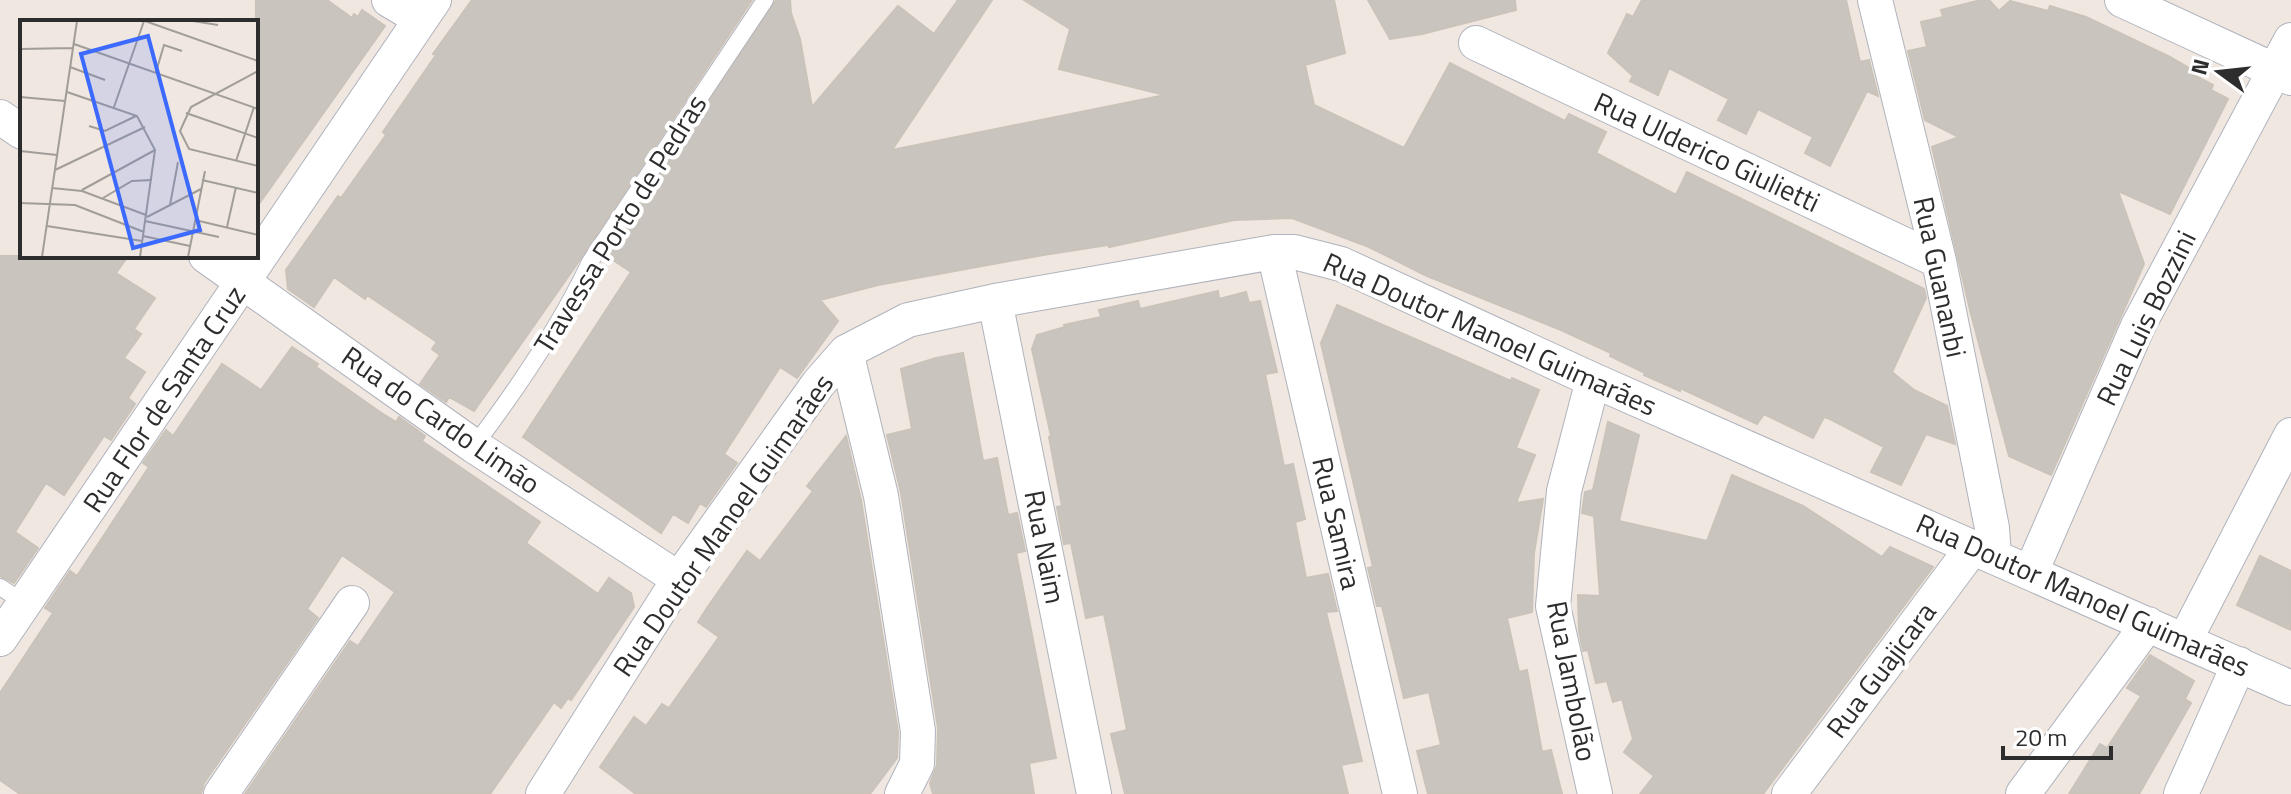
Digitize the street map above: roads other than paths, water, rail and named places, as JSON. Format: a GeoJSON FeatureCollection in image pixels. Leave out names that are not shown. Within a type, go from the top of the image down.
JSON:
{"type":"FeatureCollection","features":[{"type":"Feature","properties":{"kind":"street"},"geometry":{"type":"LineString","coordinates":[[389,0],[428,9]]}},
{"type":"Feature","properties":{"kind":"street","name":"Rua Guananbi"},"geometry":{"type":"LineString","coordinates":[[1875,0],[1939,261],[1992,528],[1983,551]]}},
{"type":"Feature","properties":{"kind":"street"},"geometry":{"type":"LineString","coordinates":[[2122,0],[2172,10],[2283,74]]}},
{"type":"Feature","properties":{"kind":"street","name":"Rua Flor de Santa Cruz"},"geometry":{"type":"LineString","coordinates":[[0,639],[12,595],[243,282],[428,9]]}},
{"type":"Feature","properties":{"kind":"street","name":"Rua Luis Bozzini"},"geometry":{"type":"LineString","coordinates":[[2031,572],[2138,326],[2283,74],[2291,40]]}},
{"type":"Feature","properties":{"kind":"street","name":"Rua Ulderico Giulietti"},"geometry":{"type":"LineString","coordinates":[[1476,43],[1939,261]]}},
{"type":"Feature","properties":{"kind":"street"},"geometry":{"type":"LineString","coordinates":[[0,117],[20,131]]}},
{"type":"Feature","properties":{"kind":"street","name":"Rua Doutor Manoel Guimarães"},"geometry":{"type":"LineString","coordinates":[[543,794],[679,579],[818,384],[846,352],[908,320],[995,301],[1274,252],[1294,252],[1341,264],[1593,380],[2291,688]]}},
{"type":"Feature","properties":{"kind":"street","name":"Rua Samira"},"geometry":{"type":"LineString","coordinates":[[1274,252],[1400,794]]}},
{"type":"Feature","properties":{"kind":"street","name":"Rua do Cardo Limão"},"geometry":{"type":"LineString","coordinates":[[209,258],[474,446],[679,579]]}},
{"type":"Feature","properties":{"kind":"street","name":"Rua Naim"},"geometry":{"type":"LineString","coordinates":[[995,301],[1094,794]]}},
{"type":"Feature","properties":{"kind":"street"},"geometry":{"type":"LineString","coordinates":[[846,352],[881,496],[918,731],[917,764],[902,794]]}},
{"type":"Feature","properties":{"kind":"street","name":"Rua Jambolão"},"geometry":{"type":"LineString","coordinates":[[1593,380],[1564,491],[1553,606],[1595,794]]}},
{"type":"Feature","properties":{"kind":"street"},"geometry":{"type":"LineString","coordinates":[[2185,640],[2291,435]]}},
{"type":"Feature","properties":{"kind":"street","name":"Rua Guajicara"},"geometry":{"type":"LineString","coordinates":[[1789,794],[1983,551]]}},
{"type":"Feature","properties":{"kind":"street"},"geometry":{"type":"LineString","coordinates":[[221,794],[352,603]]}},
{"type":"Feature","properties":{"kind":"street"},"geometry":{"type":"LineString","coordinates":[[2023,794],[2148,624]]}},
{"type":"Feature","properties":{"kind":"street"},"geometry":{"type":"LineString","coordinates":[[2181,794],[2239,664]]}},
{"type":"Feature","properties":{"kind":"lane","name":"Travessa Porto de Pedras"},"geometry":{"type":"LineString","coordinates":[[474,446],[513,395],[572,300],[590,262],[765,0]]}}]}
